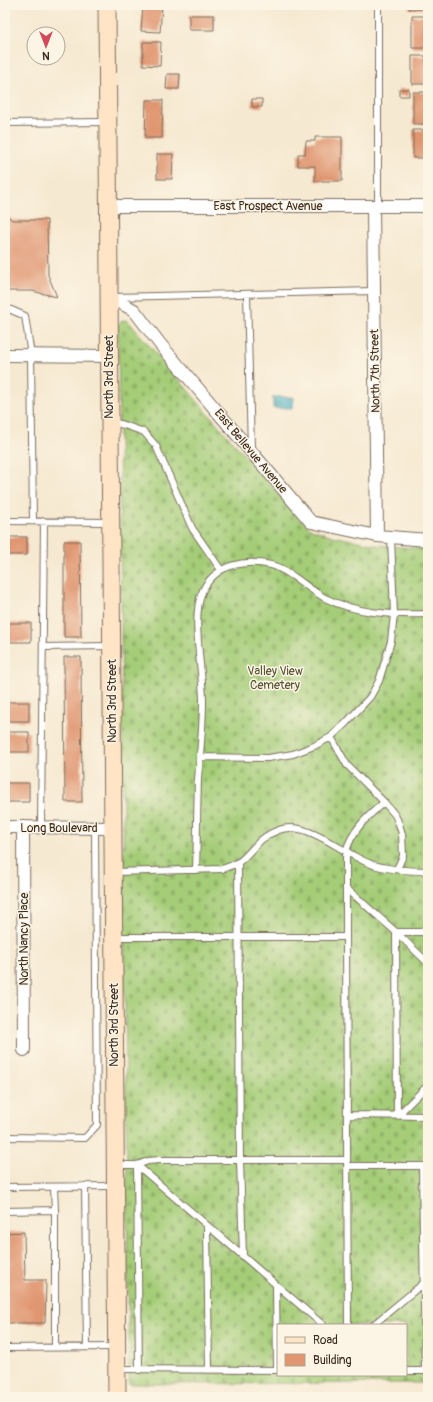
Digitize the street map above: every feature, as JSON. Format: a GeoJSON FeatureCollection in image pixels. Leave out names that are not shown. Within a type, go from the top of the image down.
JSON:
{"type":"FeatureCollection","features":[{"type":"Feature","properties":{"kind":"main road","name":"North 3rd Street"},"geometry":{"type":"LineString","coordinates":[[107,5],[117,1397]]}},
{"type":"Feature","properties":{"kind":"street","name":"East Prospect Avenue"},"geometry":{"type":"LineString","coordinates":[[109,206],[428,206]]}},
{"type":"Feature","properties":{"kind":"street","name":"North 7th Street"},"geometry":{"type":"LineString","coordinates":[[376,206],[374,291],[377,536]]}},
{"type":"Feature","properties":{"kind":"street","name":"East Bellevue Avenue"},"geometry":{"type":"LineString","coordinates":[[109,297],[134,310],[160,344],[311,522],[377,536],[428,540]]}},
{"type":"Feature","properties":{"kind":"street"},"geometry":{"type":"LineString","coordinates":[[5,355],[109,356]]}},
{"type":"Feature","properties":{"kind":"street","name":"Long Boulevard"},"geometry":{"type":"LineString","coordinates":[[5,827],[113,828]]}},
{"type":"Feature","properties":{"kind":"street","name":"North Nancy Place"},"geometry":{"type":"LineString","coordinates":[[23,827],[24,1050]]}},
{"type":"Feature","properties":{"kind":"lane"},"geometry":{"type":"LineString","coordinates":[[376,206],[378,5]]}},
{"type":"Feature","properties":{"kind":"lane"},"geometry":{"type":"LineString","coordinates":[[5,123],[108,122]]}},
{"type":"Feature","properties":{"kind":"lane"},"geometry":{"type":"LineString","coordinates":[[109,297],[374,291]]}},
{"type":"Feature","properties":{"kind":"lane"},"geometry":{"type":"LineString","coordinates":[[247,294],[251,452]]}},
{"type":"Feature","properties":{"kind":"lane"},"geometry":{"type":"LineString","coordinates":[[5,309],[9,309],[25,316],[31,355],[33,521]]}},
{"type":"Feature","properties":{"kind":"lane"},"geometry":{"type":"LineString","coordinates":[[110,422],[144,432],[156,446],[192,528],[221,570]]}},
{"type":"Feature","properties":{"kind":"lane"},"geometry":{"type":"LineString","coordinates":[[5,521],[111,522]]}},
{"type":"Feature","properties":{"kind":"lane"},"geometry":{"type":"LineString","coordinates":[[41,827],[44,521]]}},
{"type":"Feature","properties":{"kind":"lane"},"geometry":{"type":"LineString","coordinates":[[200,757],[268,758],[293,754],[314,746],[331,737],[370,697],[379,681],[391,641],[394,615],[391,537]]}},
{"type":"Feature","properties":{"kind":"lane"},"geometry":{"type":"LineString","coordinates":[[196,870],[203,700],[197,624],[198,607],[202,592],[209,580],[221,570],[243,562],[256,562],[273,566],[326,598],[350,607],[376,614],[428,614]]}},
{"type":"Feature","properties":{"kind":"lane"},"geometry":{"type":"LineString","coordinates":[[43,647],[111,646]]}},
{"type":"Feature","properties":{"kind":"lane"},"geometry":{"type":"LineString","coordinates":[[331,737],[347,766],[384,802],[395,815],[402,834],[403,856],[397,869]]}},
{"type":"Feature","properties":{"kind":"lane"},"geometry":{"type":"LineString","coordinates":[[348,1324],[346,851],[350,839],[357,827],[384,802]]}},
{"type":"Feature","properties":{"kind":"lane"},"geometry":{"type":"LineString","coordinates":[[5,1137],[85,1138],[97,1125],[95,828]]}},
{"type":"Feature","properties":{"kind":"lane"},"geometry":{"type":"LineString","coordinates":[[113,872],[222,869],[238,862],[264,836],[280,829],[300,828],[319,836],[355,857],[373,864],[413,871],[428,870]]}},
{"type":"Feature","properties":{"kind":"lane"},"geometry":{"type":"LineString","coordinates":[[238,862],[242,1256]]}},
{"type":"Feature","properties":{"kind":"lane"},"geometry":{"type":"LineString","coordinates":[[346,888],[396,932],[428,963]]}},
{"type":"Feature","properties":{"kind":"lane"},"geometry":{"type":"LineString","coordinates":[[396,932],[428,932]]}},
{"type":"Feature","properties":{"kind":"lane"},"geometry":{"type":"LineString","coordinates":[[396,932],[397,1116]]}},
{"type":"Feature","properties":{"kind":"lane"},"geometry":{"type":"LineString","coordinates":[[114,937],[346,937]]}},
{"type":"Feature","properties":{"kind":"lane"},"geometry":{"type":"LineString","coordinates":[[397,1116],[428,1085]]}},
{"type":"Feature","properties":{"kind":"lane"},"geometry":{"type":"LineString","coordinates":[[347,1115],[428,1116]]}},
{"type":"Feature","properties":{"kind":"lane"},"geometry":{"type":"LineString","coordinates":[[116,1164],[137,1165],[148,1161],[160,1160],[240,1160],[425,1166],[427,1371],[407,1371]]}},
{"type":"Feature","properties":{"kind":"lane"},"geometry":{"type":"LineString","coordinates":[[137,1165],[322,1324]]}},
{"type":"Feature","properties":{"kind":"lane"},"geometry":{"type":"LineString","coordinates":[[137,1165],[139,1370]]}},
{"type":"Feature","properties":{"kind":"lane"},"geometry":{"type":"LineString","coordinates":[[85,1186],[86,1346]]}},
{"type":"Feature","properties":{"kind":"lane"},"geometry":{"type":"LineString","coordinates":[[5,1187],[116,1186]]}},
{"type":"Feature","properties":{"kind":"lane"},"geometry":{"type":"LineString","coordinates":[[54,1187],[55,1347]]}},
{"type":"Feature","properties":{"kind":"lane"},"geometry":{"type":"LineString","coordinates":[[5,1211],[55,1210]]}},
{"type":"Feature","properties":{"kind":"lane"},"geometry":{"type":"LineString","coordinates":[[208,1226],[209,1370]]}},
{"type":"Feature","properties":{"kind":"lane"},"geometry":{"type":"LineString","coordinates":[[374,1324],[426,1281]]}},
{"type":"Feature","properties":{"kind":"lane"},"geometry":{"type":"LineString","coordinates":[[117,1369],[277,1370],[276,1285]]}},
{"type":"Feature","properties":{"kind":"lane"},"geometry":{"type":"LineString","coordinates":[[5,1348],[117,1346]]}},
{"type":"Feature","properties":{"kind":"green space","name":"Valley View Cemetery"},"geometry":{"type":"Polygon","coordinates":[[[123,320],[128,321],[297,516],[311,529],[333,536],[377,545],[428,549],[428,1383],[129,1384],[118,325],[123,320]]]}},
{"type":"Feature","properties":{"kind":"water"},"geometry":{"type":"Polygon","coordinates":[[[273,397],[293,397],[293,408],[273,408],[273,397]]]}},
{"type":"Feature","properties":{"kind":"building"},"geometry":{"type":"Polygon","coordinates":[[[143,5],[162,5],[160,32],[141,31],[143,5]]]}},
{"type":"Feature","properties":{"kind":"building"},"geometry":{"type":"Polygon","coordinates":[[[409,5],[423,5],[423,9],[409,9],[409,5]]]}},
{"type":"Feature","properties":{"kind":"building"},"geometry":{"type":"Polygon","coordinates":[[[189,15],[214,15],[214,30],[189,30],[189,15]]]}},
{"type":"Feature","properties":{"kind":"building"},"geometry":{"type":"Polygon","coordinates":[[[412,16],[426,16],[426,48],[412,48],[412,16]]]}},
{"type":"Feature","properties":{"kind":"building"},"geometry":{"type":"Polygon","coordinates":[[[143,42],[161,42],[160,66],[143,65],[143,42]]]}},
{"type":"Feature","properties":{"kind":"building"},"geometry":{"type":"Polygon","coordinates":[[[412,56],[426,56],[426,84],[412,84],[412,56]]]}},
{"type":"Feature","properties":{"kind":"building"},"geometry":{"type":"Polygon","coordinates":[[[167,74],[180,74],[179,89],[166,89],[167,74]]]}},
{"type":"Feature","properties":{"kind":"building"},"geometry":{"type":"Polygon","coordinates":[[[399,89],[409,89],[409,96],[399,96],[399,89]]]}},
{"type":"Feature","properties":{"kind":"building"},"geometry":{"type":"Polygon","coordinates":[[[413,92],[427,92],[427,124],[413,124],[413,92]]]}},
{"type":"Feature","properties":{"kind":"building"},"geometry":{"type":"Polygon","coordinates":[[[252,99],[262,99],[262,107],[252,107],[252,99]]]}},
{"type":"Feature","properties":{"kind":"building"},"geometry":{"type":"Polygon","coordinates":[[[146,100],[163,100],[162,138],[145,138],[146,100]]]}},
{"type":"Feature","properties":{"kind":"building"},"geometry":{"type":"Polygon","coordinates":[[[413,130],[427,130],[427,158],[413,158],[413,130]]]}},
{"type":"Feature","properties":{"kind":"building"},"geometry":{"type":"Polygon","coordinates":[[[315,137],[342,137],[342,181],[315,181],[315,166],[298,166],[298,154],[305,154],[306,141],[315,141],[315,137]]]}},
{"type":"Feature","properties":{"kind":"building"},"geometry":{"type":"Polygon","coordinates":[[[157,154],[173,154],[172,179],[157,179],[157,154]]]}},
{"type":"Feature","properties":{"kind":"building"},"geometry":{"type":"Polygon","coordinates":[[[5,213],[12,220],[47,220],[48,275],[57,297],[32,291],[5,291],[5,213]]]}},
{"type":"Feature","properties":{"kind":"building"},"geometry":{"type":"Polygon","coordinates":[[[5,537],[27,537],[27,555],[5,555],[5,537]]]}},
{"type":"Feature","properties":{"kind":"building"},"geometry":{"type":"Polygon","coordinates":[[[64,541],[80,541],[81,637],[64,637],[64,541]]]}},
{"type":"Feature","properties":{"kind":"building"},"geometry":{"type":"Polygon","coordinates":[[[5,623],[31,623],[31,642],[5,642],[5,623]]]}},
{"type":"Feature","properties":{"kind":"building"},"geometry":{"type":"Polygon","coordinates":[[[64,657],[81,657],[82,802],[65,802],[64,657]]]}},
{"type":"Feature","properties":{"kind":"building"},"geometry":{"type":"Polygon","coordinates":[[[6,702],[29,702],[29,721],[6,721],[6,702]]]}},
{"type":"Feature","properties":{"kind":"building"},"geometry":{"type":"Polygon","coordinates":[[[5,732],[29,732],[29,752],[5,752],[5,732]]]}},
{"type":"Feature","properties":{"kind":"building"},"geometry":{"type":"Polygon","coordinates":[[[6,783],[29,783],[29,802],[6,802],[6,783]]]}},
{"type":"Feature","properties":{"kind":"building"},"geometry":{"type":"Polygon","coordinates":[[[24,1232],[25,1280],[46,1280],[45,1323],[5,1323],[5,1233],[24,1232]]]}}]}
